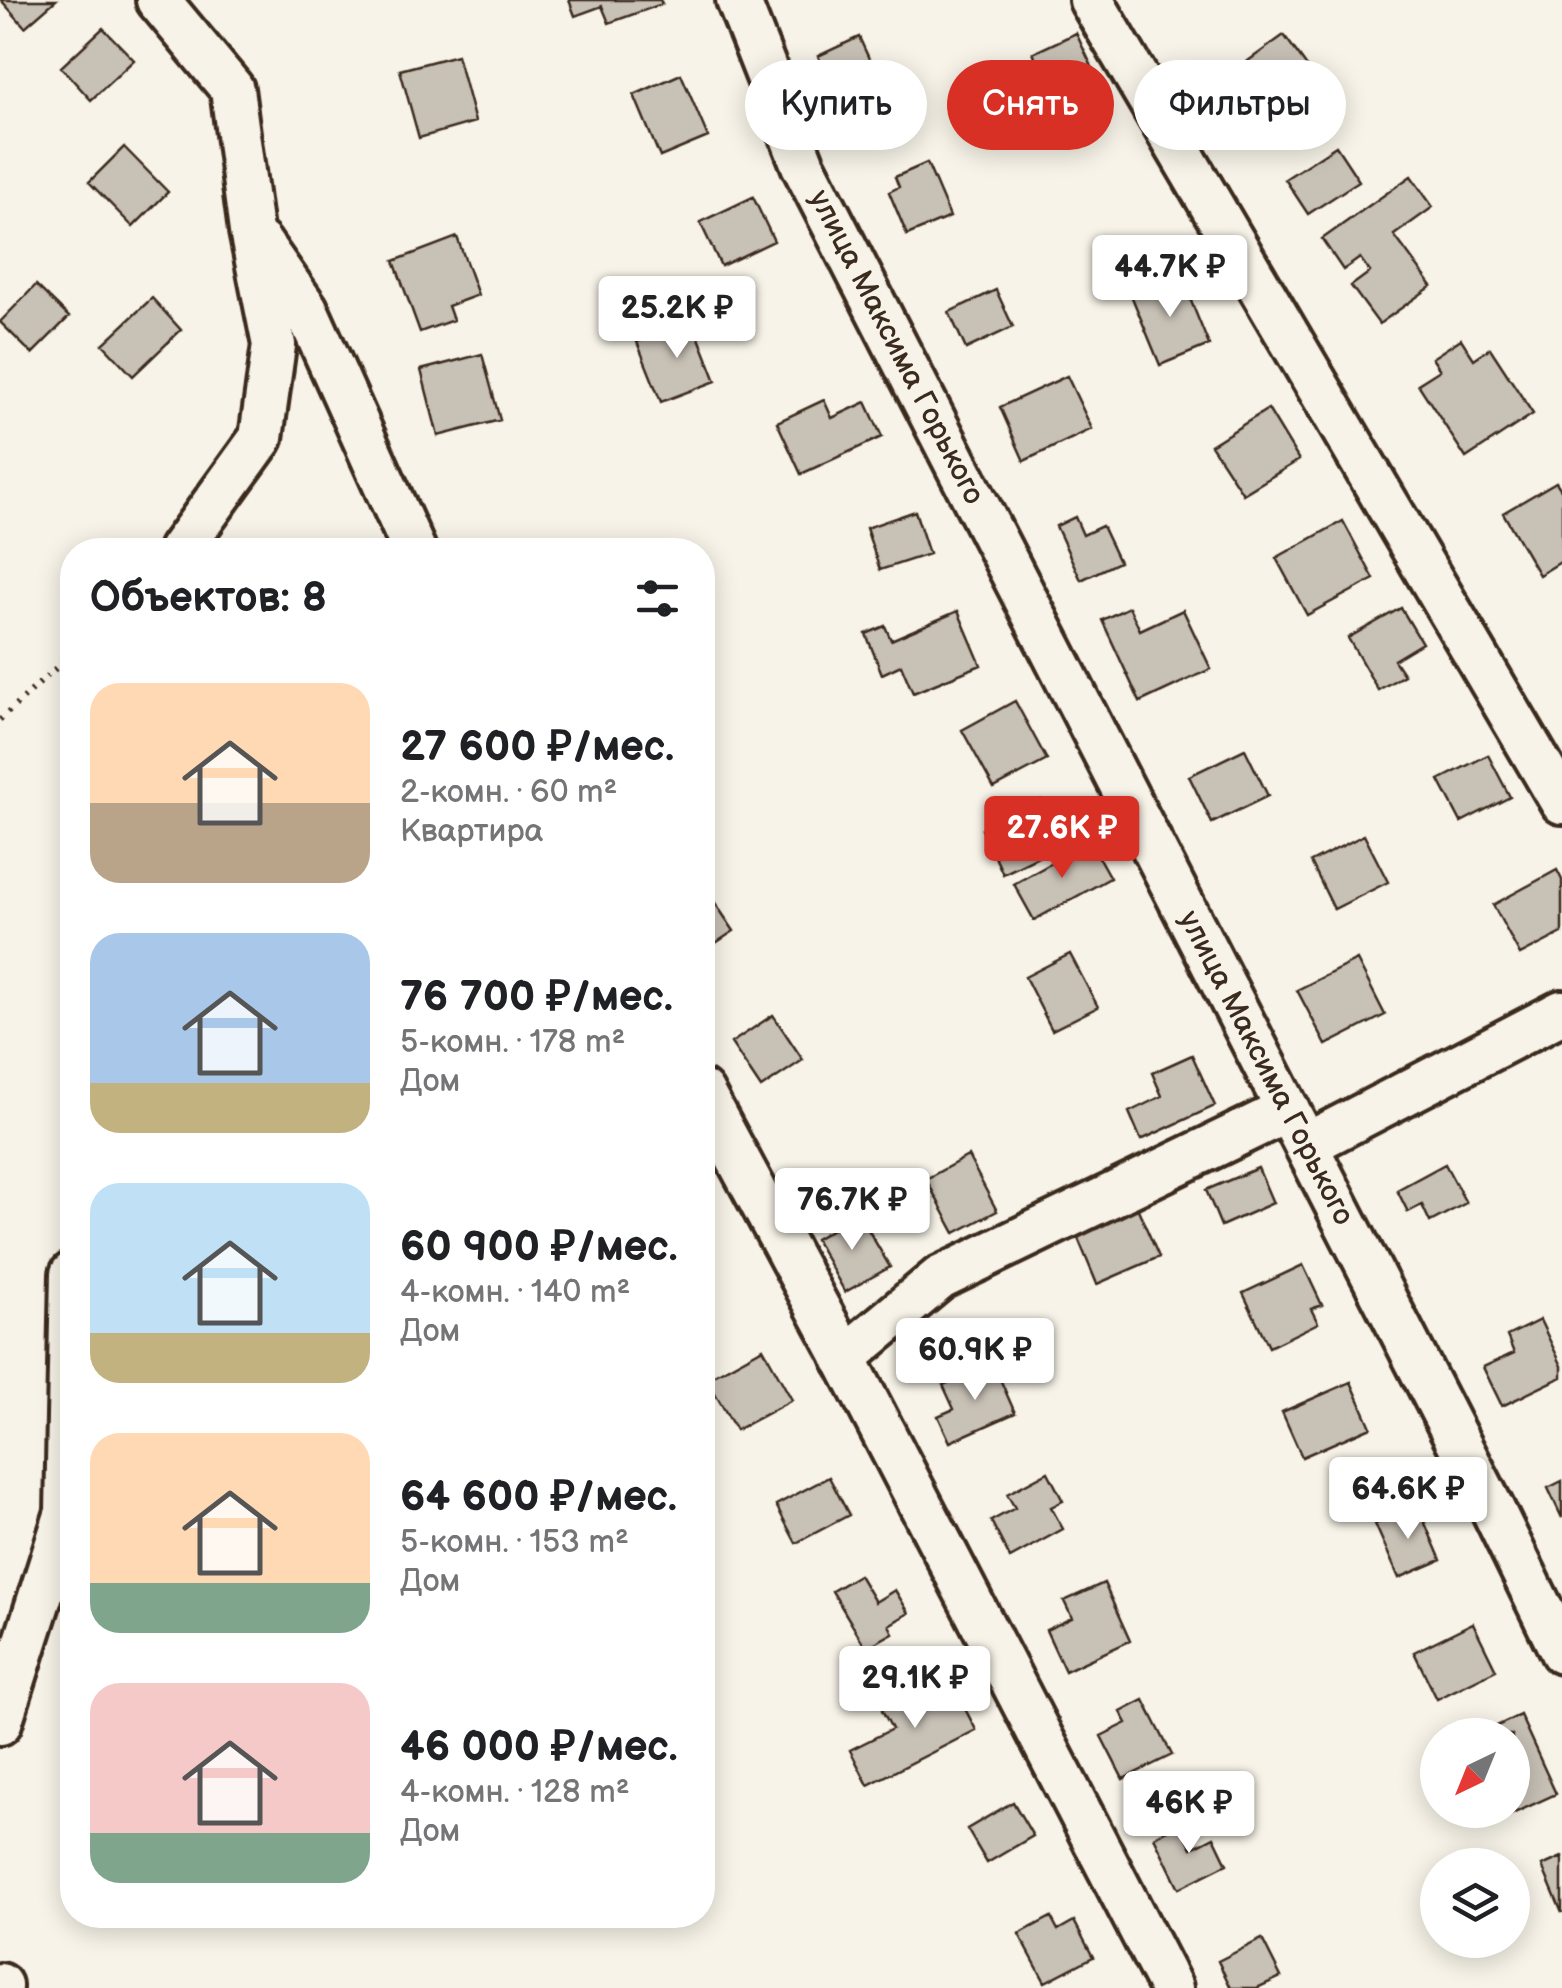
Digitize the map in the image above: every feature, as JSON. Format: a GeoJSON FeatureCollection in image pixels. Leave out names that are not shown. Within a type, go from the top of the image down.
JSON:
{"type":"FeatureCollection","features":[{"type":"Feature","properties":{"kind":"street"},"geometry":{"type":"LineString","coordinates":[[158,0],[232,89],[251,230],[274,345],[261,438],[189,538]]}},
{"type":"Feature","properties":{"kind":"street","name":"улица Максима Горького"},"geometry":{"type":"LineString","coordinates":[[738,0],[803,165],[1492,1508],[1562,1652]]}},
{"type":"Feature","properties":{"kind":"street"},"geometry":{"type":"LineString","coordinates":[[1091,0],[1562,802]]}},
{"type":"Feature","properties":{"kind":"street"},"geometry":{"type":"LineString","coordinates":[[251,230],[306,309],[409,538]]}},
{"type":"Feature","properties":{"kind":"street"},"geometry":{"type":"LineString","coordinates":[[844,1358],[940,1278],[1562,1012]]}},
{"type":"Feature","properties":{"kind":"street"},"geometry":{"type":"LineString","coordinates":[[715,1116],[1170,1988]]}},
{"type":"Feature","properties":{"kind":"street"},"geometry":{"type":"LineString","coordinates":[[0,1723],[60,1534]]}},
{"type":"Feature","properties":{"kind":"path"},"geometry":{"type":"LineString","coordinates":[[0,720],[60,664]]}},
{"type":"Feature","properties":{"kind":"building"},"geometry":{"type":"Polygon","coordinates":[[[1,0],[56,0],[25,27],[1,0]]]}},
{"type":"Feature","properties":{"kind":"building"},"geometry":{"type":"Polygon","coordinates":[[[569,0],[660,0],[662,4],[609,23],[602,6],[575,16],[569,0]]]}},
{"type":"Feature","properties":{"kind":"building"},"geometry":{"type":"Polygon","coordinates":[[[103,28],[134,60],[91,100],[61,67],[103,28]]]}},
{"type":"Feature","properties":{"kind":"building"},"geometry":{"type":"Polygon","coordinates":[[[1076,33],[1089,60],[1036,60],[1033,53],[1076,33]]]}},
{"type":"Feature","properties":{"kind":"building"},"geometry":{"type":"Polygon","coordinates":[[[1284,35],[1302,60],[1249,60],[1284,35]]]}},
{"type":"Feature","properties":{"kind":"building"},"geometry":{"type":"Polygon","coordinates":[[[859,37],[870,60],[820,60],[818,56],[859,37]]]}},
{"type":"Feature","properties":{"kind":"building"},"geometry":{"type":"Polygon","coordinates":[[[457,55],[475,122],[419,138],[400,70],[457,55]]]}},
{"type":"Feature","properties":{"kind":"building"},"geometry":{"type":"Polygon","coordinates":[[[681,74],[708,137],[660,157],[634,95],[681,74]]]}},
{"type":"Feature","properties":{"kind":"building"},"geometry":{"type":"Polygon","coordinates":[[[124,147],[168,192],[133,227],[89,182],[124,147]]]}},
{"type":"Feature","properties":{"kind":"building"},"geometry":{"type":"Polygon","coordinates":[[[1330,150],[1339,150],[1359,181],[1308,214],[1285,179],[1330,150]]]}},
{"type":"Feature","properties":{"kind":"building"},"geometry":{"type":"Polygon","coordinates":[[[927,163],[950,217],[907,235],[889,192],[899,187],[895,177],[927,163]]]}},
{"type":"Feature","properties":{"kind":"building"},"geometry":{"type":"Polygon","coordinates":[[[1411,176],[1433,207],[1394,235],[1432,286],[1379,324],[1351,286],[1370,272],[1360,258],[1343,270],[1322,239],[1411,176]]]}},
{"type":"Feature","properties":{"kind":"building"},"geometry":{"type":"Polygon","coordinates":[[[753,197],[774,241],[721,266],[700,222],[753,197]]]}},
{"type":"Feature","properties":{"kind":"building"},"geometry":{"type":"Polygon","coordinates":[[[457,237],[478,295],[448,306],[453,320],[420,332],[394,261],[457,237]]]}},
{"type":"Feature","properties":{"kind":"building"},"geometry":{"type":"Polygon","coordinates":[[[1180,274],[1209,345],[1160,365],[1131,295],[1180,274]]]}},
{"type":"Feature","properties":{"kind":"building"},"geometry":{"type":"Polygon","coordinates":[[[36,285],[69,317],[32,354],[0,322],[36,285]]]}},
{"type":"Feature","properties":{"kind":"building"},"geometry":{"type":"Polygon","coordinates":[[[996,290],[1013,327],[966,349],[949,312],[996,290]]]}},
{"type":"Feature","properties":{"kind":"building"},"geometry":{"type":"Polygon","coordinates":[[[152,298],[181,330],[133,376],[103,344],[152,298]]]}},
{"type":"Feature","properties":{"kind":"building"},"geometry":{"type":"Polygon","coordinates":[[[692,320],[716,381],[661,402],[637,342],[692,320]]]}},
{"type":"Feature","properties":{"kind":"building"},"geometry":{"type":"Polygon","coordinates":[[[1461,339],[1474,359],[1490,348],[1533,414],[1466,458],[1418,384],[1440,370],[1432,358],[1461,339]]]}},
{"type":"Feature","properties":{"kind":"building"},"geometry":{"type":"Polygon","coordinates":[[[482,354],[500,420],[438,436],[421,370],[482,354]]]}},
{"type":"Feature","properties":{"kind":"building"},"geometry":{"type":"Polygon","coordinates":[[[1067,376],[1092,429],[1024,461],[1000,407],[1067,376]]]}},
{"type":"Feature","properties":{"kind":"building"},"geometry":{"type":"Polygon","coordinates":[[[824,400],[832,418],[866,402],[882,437],[801,474],[777,422],[824,400]]]}},
{"type":"Feature","properties":{"kind":"building"},"geometry":{"type":"Polygon","coordinates":[[[1268,409],[1299,460],[1243,494],[1211,445],[1268,409]]]}},
{"type":"Feature","properties":{"kind":"building"},"geometry":{"type":"Polygon","coordinates":[[[1556,482],[1562,491],[1562,561],[1539,575],[1503,513],[1556,482]]]}},
{"type":"Feature","properties":{"kind":"building"},"geometry":{"type":"Polygon","coordinates":[[[915,511],[929,554],[880,570],[866,528],[915,511]]]}},
{"type":"Feature","properties":{"kind":"building"},"geometry":{"type":"Polygon","coordinates":[[[1075,517],[1083,535],[1102,526],[1119,562],[1081,580],[1056,526],[1075,517]]]}},
{"type":"Feature","properties":{"kind":"building"},"geometry":{"type":"Polygon","coordinates":[[[1343,521],[1374,579],[1307,615],[1276,558],[1343,521]]]}},
{"type":"Feature","properties":{"kind":"building"},"geometry":{"type":"Polygon","coordinates":[[[1129,607],[1140,630],[1183,610],[1211,669],[1140,702],[1102,620],[1129,607]]]}},
{"type":"Feature","properties":{"kind":"building"},"geometry":{"type":"Polygon","coordinates":[[[1401,608],[1422,643],[1394,660],[1404,675],[1378,690],[1348,638],[1401,608]]]}},
{"type":"Feature","properties":{"kind":"building"},"geometry":{"type":"Polygon","coordinates":[[[958,611],[981,665],[913,693],[901,665],[882,674],[866,634],[885,626],[891,640],[958,611]]]}},
{"type":"Feature","properties":{"kind":"building"},"geometry":{"type":"Polygon","coordinates":[[[1015,701],[1047,760],[994,788],[962,730],[1015,701]]]}},
{"type":"Feature","properties":{"kind":"building"},"geometry":{"type":"Polygon","coordinates":[[[1245,749],[1268,796],[1212,823],[1189,776],[1245,749]]]}},
{"type":"Feature","properties":{"kind":"building"},"geometry":{"type":"Polygon","coordinates":[[[1488,755],[1510,797],[1461,822],[1439,780],[1488,755]]]}},
{"type":"Feature","properties":{"kind":"building"},"geometry":{"type":"Polygon","coordinates":[[[1041,800],[1063,845],[1003,874],[982,829],[1041,800]]]}},
{"type":"Feature","properties":{"kind":"building"},"geometry":{"type":"Polygon","coordinates":[[[1364,835],[1388,882],[1334,909],[1311,862],[1364,835]]]}},
{"type":"Feature","properties":{"kind":"building"},"geometry":{"type":"Polygon","coordinates":[[[1090,842],[1110,878],[1034,920],[1014,884],[1090,842]]]}},
{"type":"Feature","properties":{"kind":"building"},"geometry":{"type":"Polygon","coordinates":[[[1557,870],[1562,880],[1562,933],[1520,955],[1493,905],[1557,870]]]}},
{"type":"Feature","properties":{"kind":"building"},"geometry":{"type":"Polygon","coordinates":[[[715,903],[734,931],[715,943],[715,903]]]}},
{"type":"Feature","properties":{"kind":"building"},"geometry":{"type":"Polygon","coordinates":[[[1070,954],[1098,1007],[1052,1030],[1025,977],[1070,954]]]}},
{"type":"Feature","properties":{"kind":"building"},"geometry":{"type":"Polygon","coordinates":[[[1357,960],[1385,1015],[1326,1045],[1297,990],[1357,960]]]}},
{"type":"Feature","properties":{"kind":"building"},"geometry":{"type":"Polygon","coordinates":[[[773,1015],[803,1060],[761,1088],[731,1043],[773,1015]]]}},
{"type":"Feature","properties":{"kind":"building"},"geometry":{"type":"Polygon","coordinates":[[[1192,1055],[1215,1106],[1141,1140],[1129,1112],[1162,1096],[1152,1073],[1192,1055]]]}},
{"type":"Feature","properties":{"kind":"building"},"geometry":{"type":"Polygon","coordinates":[[[968,1156],[997,1211],[955,1233],[926,1179],[968,1156]]]}},
{"type":"Feature","properties":{"kind":"building"},"geometry":{"type":"Polygon","coordinates":[[[1445,1164],[1466,1203],[1430,1222],[1422,1205],[1408,1212],[1397,1190],[1445,1164]]]}},
{"type":"Feature","properties":{"kind":"building"},"geometry":{"type":"Polygon","coordinates":[[[1258,1168],[1273,1203],[1221,1226],[1206,1190],[1258,1168]]]}},
{"type":"Feature","properties":{"kind":"building"},"geometry":{"type":"Polygon","coordinates":[[[1133,1198],[1159,1257],[1097,1284],[1072,1224],[1133,1198]]]}},
{"type":"Feature","properties":{"kind":"building"},"geometry":{"type":"Polygon","coordinates":[[[859,1214],[890,1267],[845,1292],[815,1239],[859,1214]]]}},
{"type":"Feature","properties":{"kind":"building"},"geometry":{"type":"Polygon","coordinates":[[[1303,1265],[1322,1305],[1311,1309],[1318,1323],[1269,1347],[1243,1293],[1303,1265]]]}},
{"type":"Feature","properties":{"kind":"building"},"geometry":{"type":"Polygon","coordinates":[[[1540,1320],[1562,1366],[1562,1377],[1502,1406],[1483,1367],[1514,1353],[1507,1336],[1540,1320]]]}},
{"type":"Feature","properties":{"kind":"building"},"geometry":{"type":"Polygon","coordinates":[[[763,1348],[792,1400],[736,1430],[715,1393],[715,1375],[763,1348]]]}},
{"type":"Feature","properties":{"kind":"building"},"geometry":{"type":"Polygon","coordinates":[[[993,1363],[1015,1413],[950,1442],[938,1416],[954,1409],[943,1385],[993,1363]]]}},
{"type":"Feature","properties":{"kind":"building"},"geometry":{"type":"Polygon","coordinates":[[[1351,1382],[1371,1427],[1302,1457],[1282,1412],[1351,1382]]]}},
{"type":"Feature","properties":{"kind":"building"},"geometry":{"type":"Polygon","coordinates":[[[1048,1472],[1063,1501],[1051,1507],[1063,1529],[1010,1558],[991,1521],[1015,1508],[1007,1494],[1048,1472]]]}},
{"type":"Feature","properties":{"kind":"building"},"geometry":{"type":"Polygon","coordinates":[[[829,1477],[849,1515],[796,1543],[776,1505],[829,1477]]]}},
{"type":"Feature","properties":{"kind":"building"},"geometry":{"type":"Polygon","coordinates":[[[1562,1481],[1562,1518],[1548,1488],[1562,1481]]]}},
{"type":"Feature","properties":{"kind":"building"},"geometry":{"type":"Polygon","coordinates":[[[1417,1505],[1441,1560],[1399,1578],[1375,1524],[1417,1505]]]}},
{"type":"Feature","properties":{"kind":"building"},"geometry":{"type":"Polygon","coordinates":[[[859,1575],[875,1602],[895,1590],[909,1613],[889,1625],[893,1633],[866,1648],[832,1591],[859,1575]]]}},
{"type":"Feature","properties":{"kind":"building"},"geometry":{"type":"Polygon","coordinates":[[[1104,1583],[1130,1641],[1065,1671],[1046,1630],[1072,1618],[1064,1601],[1104,1583]]]}},
{"type":"Feature","properties":{"kind":"building"},"geometry":{"type":"Polygon","coordinates":[[[1473,1623],[1496,1670],[1437,1699],[1414,1652],[1473,1623]]]}},
{"type":"Feature","properties":{"kind":"building"},"geometry":{"type":"Polygon","coordinates":[[[948,1676],[976,1730],[868,1785],[850,1750],[892,1729],[882,1710],[948,1676]]]}},
{"type":"Feature","properties":{"kind":"building"},"geometry":{"type":"Polygon","coordinates":[[[1144,1700],[1172,1755],[1123,1779],[1101,1736],[1127,1723],[1121,1712],[1144,1700]]]}},
{"type":"Feature","properties":{"kind":"building"},"geometry":{"type":"Polygon","coordinates":[[[1530,1737],[1556,1794],[1530,1806],[1530,1737]]]}},
{"type":"Feature","properties":{"kind":"building"},"geometry":{"type":"Polygon","coordinates":[[[1013,1802],[1033,1836],[987,1863],[967,1829],[1013,1802]]]}},
{"type":"Feature","properties":{"kind":"building"},"geometry":{"type":"Polygon","coordinates":[[[1180,1824],[1192,1848],[1214,1837],[1227,1864],[1179,1888],[1154,1837],[1180,1824]]]}},
{"type":"Feature","properties":{"kind":"building"},"geometry":{"type":"Polygon","coordinates":[[[1562,1857],[1562,1913],[1542,1866],[1562,1857]]]}},
{"type":"Feature","properties":{"kind":"building"},"geometry":{"type":"Polygon","coordinates":[[[1051,1917],[1058,1930],[1074,1921],[1093,1957],[1045,1982],[1019,1934],[1051,1917]]]}},
{"type":"Feature","properties":{"kind":"building"},"geometry":{"type":"Polygon","coordinates":[[[1262,1939],[1281,1977],[1257,1988],[1231,1988],[1218,1961],[1262,1939]]]}}]}
